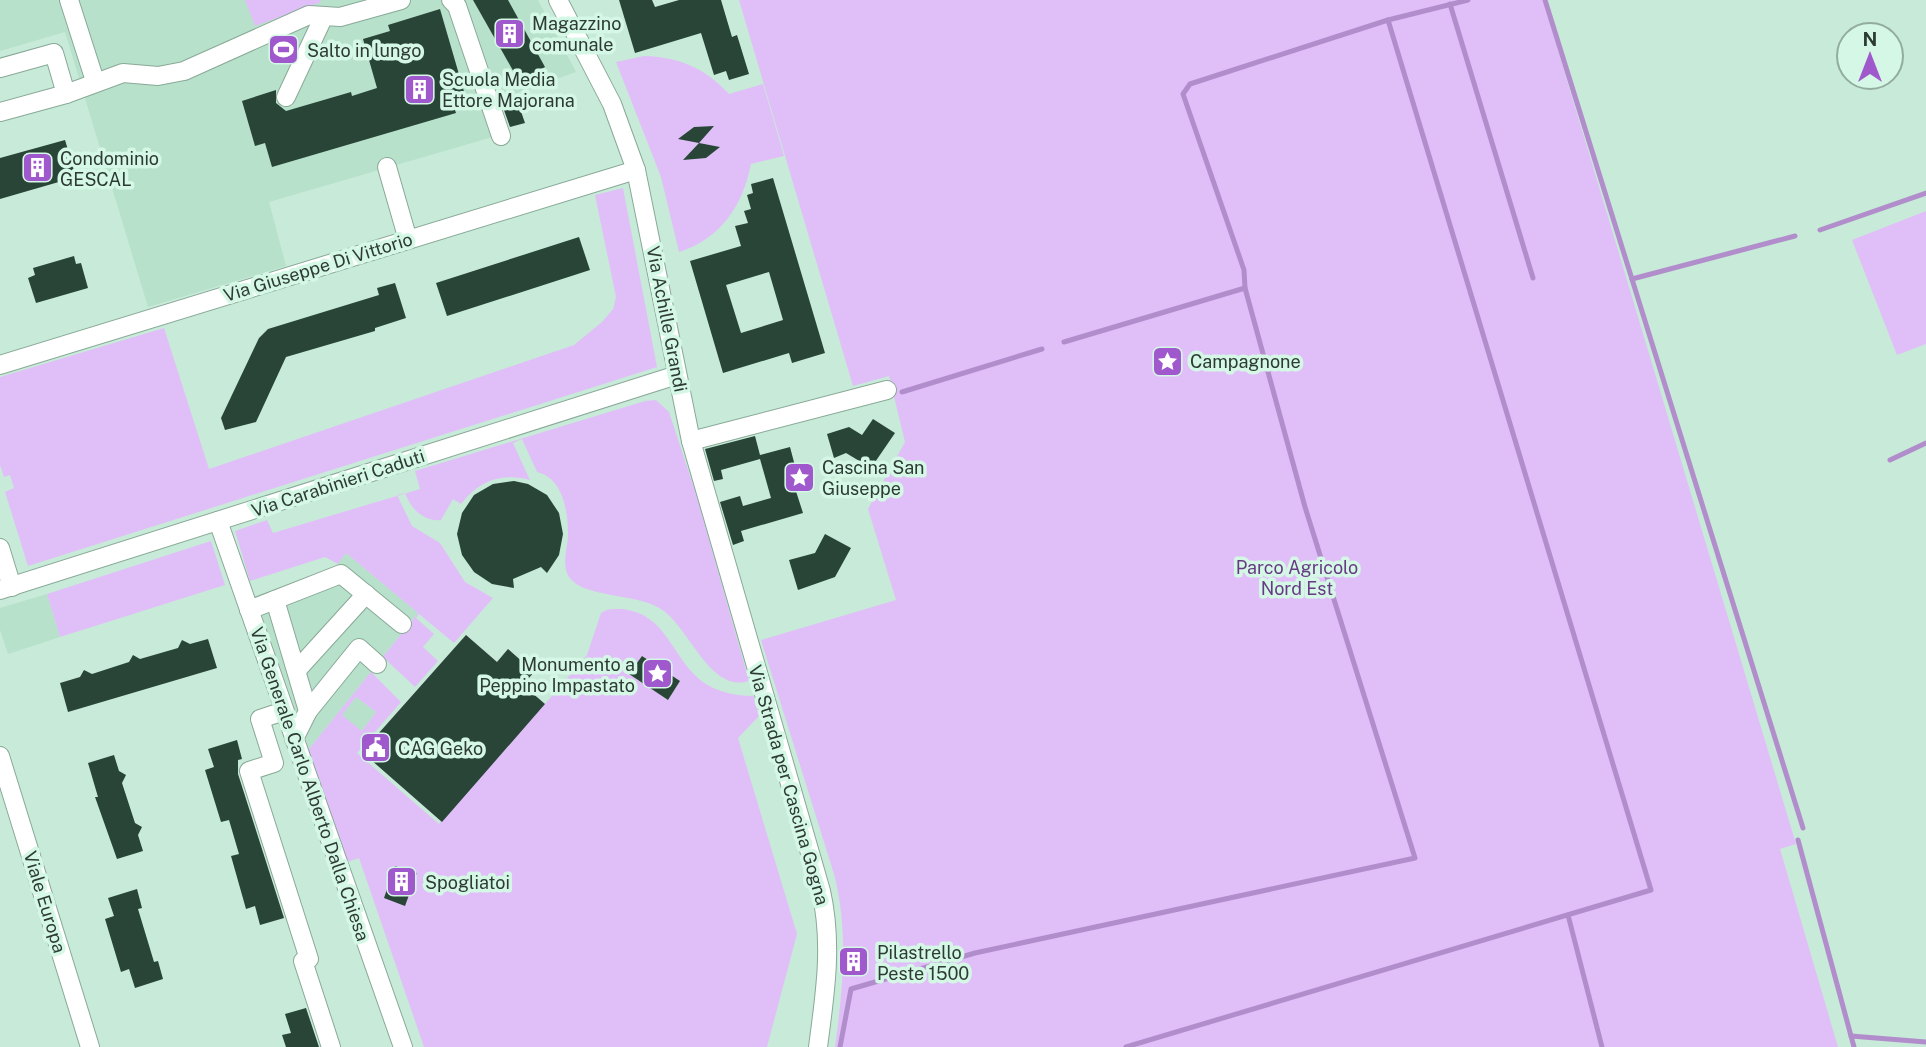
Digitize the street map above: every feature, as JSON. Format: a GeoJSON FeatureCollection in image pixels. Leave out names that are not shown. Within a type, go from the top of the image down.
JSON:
{"type":"FeatureCollection","features":[{"type":"Feature","properties":{"kind":"street"},"geometry":{"type":"LineString","coordinates":[[69,0],[95,81]]}},
{"type":"Feature","properties":{"kind":"street"},"geometry":{"type":"LineString","coordinates":[[0,112],[66,94],[95,81],[124,73],[158,76],[184,71],[299,18],[340,17],[401,0]]}},
{"type":"Feature","properties":{"kind":"street"},"geometry":{"type":"LineString","coordinates":[[451,0],[457,6],[501,136]]}},
{"type":"Feature","properties":{"kind":"street","name":"Via Achille Grandi"},"geometry":{"type":"LineString","coordinates":[[558,0],[612,104],[636,170],[691,441],[749,648]]}},
{"type":"Feature","properties":{"kind":"street"},"geometry":{"type":"LineString","coordinates":[[285,97],[324,16]]}},
{"type":"Feature","properties":{"kind":"street"},"geometry":{"type":"LineString","coordinates":[[0,68],[54,53],[66,94]]}},
{"type":"Feature","properties":{"kind":"street"},"geometry":{"type":"LineString","coordinates":[[387,167],[408,240]]}},
{"type":"Feature","properties":{"kind":"street","name":"Via Giuseppe Di Vittorio"},"geometry":{"type":"LineString","coordinates":[[0,365],[636,170]]}},
{"type":"Feature","properties":{"kind":"street","name":"Via Carabinieri Caduti"},"geometry":{"type":"LineString","coordinates":[[6,589],[677,374]]}},
{"type":"Feature","properties":{"kind":"street"},"geometry":{"type":"LineString","coordinates":[[691,441],[887,390]]}},
{"type":"Feature","properties":{"kind":"street","name":"Via Generale Carlo Alberto Dalla Chiesa"},"geometry":{"type":"LineString","coordinates":[[218,521],[403,1047]]}},
{"type":"Feature","properties":{"kind":"street"},"geometry":{"type":"LineString","coordinates":[[0,550],[6,589]]}},
{"type":"Feature","properties":{"kind":"street"},"geometry":{"type":"LineString","coordinates":[[249,610],[341,574],[402,624]]}},
{"type":"Feature","properties":{"kind":"street"},"geometry":{"type":"LineString","coordinates":[[297,670],[366,594]]}},
{"type":"Feature","properties":{"kind":"street"},"geometry":{"type":"LineString","coordinates":[[275,600],[308,711]]}},
{"type":"Feature","properties":{"kind":"street"},"geometry":{"type":"LineString","coordinates":[[294,739],[308,711],[359,648],[377,664]]}},
{"type":"Feature","properties":{"kind":"street","name":"Via Strada per Cascina Gogna"},"geometry":{"type":"LineString","coordinates":[[749,648],[826,914],[827,974],[818,1047]]}},
{"type":"Feature","properties":{"kind":"street"},"geometry":{"type":"LineString","coordinates":[[275,714],[260,719],[274,763],[249,771],[309,959],[303,961],[331,1047]]}},
{"type":"Feature","properties":{"kind":"street","name":"Viale Europa"},"geometry":{"type":"LineString","coordinates":[[0,756],[90,1047]]}},
{"type":"Feature","properties":{"kind":"shaded area"},"geometry":{"type":"Polygon","coordinates":[[[0,0],[538,0],[576,72],[486,104],[496,136],[269,202],[286,266],[148,307],[65,32],[0,51],[0,0]]]}},
{"type":"Feature","properties":{"kind":"shaded area"},"geometry":{"type":"Polygon","coordinates":[[[346,553],[418,613],[309,749],[255,596],[324,572],[330,573],[346,553]]]}},
{"type":"Feature","properties":{"kind":"shaded area"},"geometry":{"type":"Polygon","coordinates":[[[47,594],[60,637],[8,654],[0,630],[0,608],[47,594]]]}},
{"type":"Feature","properties":{"kind":"shaded area"},"geometry":{"type":"Polygon","coordinates":[[[356,697],[376,712],[362,731],[341,715],[356,697]]]}},
{"type":"Feature","properties":{"kind":"green space"},"geometry":{"type":"Polygon","coordinates":[[[245,0],[320,0],[321,2],[255,26],[245,0]]]}},
{"type":"Feature","properties":{"kind":"green space","name":"Parco Agricolo Nord Est"},"geometry":{"type":"Polygon","coordinates":[[[739,0],[1543,0],[1796,844],[1780,849],[1838,1047],[835,1047],[843,960],[839,896],[761,640],[896,600],[868,509],[905,442],[889,376],[853,386],[739,0]]]}},
{"type":"Feature","properties":{"kind":"green space"},"geometry":{"type":"Polygon","coordinates":[[[644,56],[669,59],[691,66],[711,77],[729,94],[763,84],[784,156],[751,164],[742,193],[728,218],[707,239],[679,252],[661,177],[616,62],[644,56]]]}},
{"type":"Feature","properties":{"kind":"green space"},"geometry":{"type":"Polygon","coordinates":[[[623,188],[657,367],[28,566],[5,492],[14,488],[10,475],[4,477],[0,465],[0,377],[164,328],[209,469],[574,345],[613,309],[616,297],[595,195],[623,188]]]}},
{"type":"Feature","properties":{"kind":"green space"},"geometry":{"type":"Polygon","coordinates":[[[1926,211],[1926,344],[1897,355],[1852,240],[1926,211]]]}},
{"type":"Feature","properties":{"kind":"green space"},"geometry":{"type":"Polygon","coordinates":[[[656,400],[669,412],[696,494],[759,716],[738,738],[797,934],[767,1047],[424,1047],[359,858],[341,864],[305,754],[418,613],[346,553],[338,564],[325,557],[250,581],[235,531],[267,520],[273,533],[397,496],[412,526],[440,543],[465,582],[493,598],[454,643],[419,614],[416,618],[434,634],[423,647],[438,661],[415,687],[383,657],[371,672],[401,702],[357,753],[439,824],[441,821],[362,752],[466,635],[497,662],[508,649],[534,672],[523,685],[545,704],[587,655],[601,613],[622,609],[650,619],[703,682],[727,693],[753,696],[749,681],[736,682],[723,678],[713,670],[664,611],[641,601],[587,589],[569,577],[565,562],[568,525],[562,497],[553,481],[537,472],[522,439],[513,443],[530,480],[510,477],[491,480],[475,489],[461,504],[453,499],[441,520],[424,517],[411,504],[405,493],[420,489],[415,471],[645,401],[656,400]],[[642,656],[629,674],[668,700],[680,681],[642,656]],[[356,697],[342,715],[362,731],[376,712],[356,697]]]}},
{"type":"Feature","properties":{"kind":"green space"},"geometry":{"type":"Polygon","coordinates":[[[211,541],[225,585],[60,637],[47,594],[211,541]]]}},
{"type":"Feature","properties":{"kind":"building","name":"Magazzino comunale"},"geometry":{"type":"Polygon","coordinates":[[[473,0],[508,0],[545,67],[519,81],[473,0]]]}},
{"type":"Feature","properties":{"kind":"building"},"geometry":{"type":"Polygon","coordinates":[[[619,0],[652,0],[655,7],[679,0],[721,0],[732,37],[737,35],[749,74],[729,80],[726,71],[714,75],[701,33],[635,53],[619,0]]]}},
{"type":"Feature","properties":{"kind":"building","name":"Scuola Media Ettore Majorana"},"geometry":{"type":"Polygon","coordinates":[[[440,9],[465,95],[451,99],[456,113],[272,167],[265,143],[255,146],[242,101],[276,90],[276,103],[286,111],[351,92],[352,96],[377,88],[363,39],[390,31],[388,25],[440,9]]]}},
{"type":"Feature","properties":{"kind":"building"},"geometry":{"type":"Polygon","coordinates":[[[515,94],[525,123],[510,127],[500,99],[515,94]]]}},
{"type":"Feature","properties":{"kind":"building"},"geometry":{"type":"Polygon","coordinates":[[[714,126],[699,143],[678,139],[694,127],[714,126]]]}},
{"type":"Feature","properties":{"kind":"building","name":"Condominio GESCAL"},"geometry":{"type":"Polygon","coordinates":[[[65,140],[76,177],[0,199],[0,158],[65,140]]]}},
{"type":"Feature","properties":{"kind":"building"},"geometry":{"type":"Polygon","coordinates":[[[699,143],[720,147],[706,158],[683,160],[699,143]]]}},
{"type":"Feature","properties":{"kind":"building"},"geometry":{"type":"Polygon","coordinates":[[[773,178],[825,353],[792,363],[789,353],[723,373],[690,261],[741,246],[735,226],[748,223],[744,211],[751,209],[747,195],[753,193],[751,184],[773,178]],[[769,272],[726,285],[741,333],[783,320],[769,272]]]}},
{"type":"Feature","properties":{"kind":"building"},"geometry":{"type":"Polygon","coordinates":[[[579,237],[590,270],[447,316],[436,283],[579,237]]]}},
{"type":"Feature","properties":{"kind":"building"},"geometry":{"type":"Polygon","coordinates":[[[74,256],[76,264],[81,263],[88,288],[36,303],[28,278],[35,275],[33,268],[74,256]]]}},
{"type":"Feature","properties":{"kind":"building"},"geometry":{"type":"Polygon","coordinates":[[[395,283],[406,318],[375,328],[375,331],[286,357],[256,422],[225,430],[221,418],[259,338],[268,329],[379,295],[377,288],[395,283]]]}},
{"type":"Feature","properties":{"kind":"building"},"geometry":{"type":"Polygon","coordinates":[[[873,419],[895,433],[871,468],[846,453],[834,458],[827,434],[849,427],[862,435],[873,419]]]}},
{"type":"Feature","properties":{"kind":"building"},"geometry":{"type":"Polygon","coordinates":[[[755,436],[760,455],[790,447],[799,481],[793,482],[803,513],[741,531],[744,541],[733,545],[720,502],[740,496],[743,506],[771,498],[760,459],[721,470],[723,479],[714,481],[705,449],[755,436]]]}},
{"type":"Feature","properties":{"kind":"building"},"geometry":{"type":"Polygon","coordinates":[[[514,481],[528,484],[547,495],[559,513],[563,534],[559,555],[547,573],[541,567],[513,579],[514,588],[492,584],[474,572],[462,555],[457,534],[462,513],[474,495],[493,484],[514,481]]]}},
{"type":"Feature","properties":{"kind":"building"},"geometry":{"type":"Polygon","coordinates":[[[825,534],[851,548],[835,577],[798,590],[789,560],[815,553],[825,534]]]}},
{"type":"Feature","properties":{"kind":"building"},"geometry":{"type":"Polygon","coordinates":[[[466,635],[497,662],[508,649],[534,672],[523,685],[545,704],[442,822],[362,752],[466,635]]]}},
{"type":"Feature","properties":{"kind":"building"},"geometry":{"type":"Polygon","coordinates":[[[208,639],[217,668],[68,712],[60,683],[80,677],[84,670],[92,674],[129,662],[133,655],[140,659],[178,648],[182,640],[190,644],[208,639]]]}},
{"type":"Feature","properties":{"kind":"building"},"geometry":{"type":"Polygon","coordinates":[[[642,656],[680,681],[668,700],[629,674],[642,656]]]}},
{"type":"Feature","properties":{"kind":"building"},"geometry":{"type":"Polygon","coordinates":[[[237,740],[242,759],[238,760],[238,774],[284,918],[260,925],[255,906],[246,909],[231,856],[239,854],[229,820],[221,822],[205,770],[214,767],[208,749],[237,740]]]}},
{"type":"Feature","properties":{"kind":"building"},"geometry":{"type":"Polygon","coordinates":[[[114,755],[119,771],[126,775],[122,783],[135,823],[142,827],[138,835],[143,851],[117,859],[95,797],[98,797],[88,763],[114,755]]]}},
{"type":"Feature","properties":{"kind":"building","name":"Spogliatoi"},"geometry":{"type":"Polygon","coordinates":[[[395,866],[417,873],[405,906],[384,898],[395,866]]]}},
{"type":"Feature","properties":{"kind":"building"},"geometry":{"type":"Polygon","coordinates":[[[137,889],[142,908],[138,909],[154,962],[158,961],[163,979],[135,988],[129,969],[121,972],[105,919],[114,916],[108,898],[137,889]]]}},
{"type":"Feature","properties":{"kind":"building"},"geometry":{"type":"Polygon","coordinates":[[[306,1008],[319,1047],[286,1047],[282,1035],[291,1033],[285,1014],[306,1008]]]}},
{"type":"Feature","properties":{"kind":"waterway"},"geometry":{"type":"LineString","coordinates":[[840,1047],[851,989],[975,953],[1415,858],[1305,507],[1245,288],[1244,270],[1183,94],[1190,84],[1388,20],[1468,0]]}},
{"type":"Feature","properties":{"kind":"waterway"},"geometry":{"type":"LineString","coordinates":[[1545,0],[1803,828]]}},
{"type":"Feature","properties":{"kind":"waterway"},"geometry":{"type":"LineString","coordinates":[[1450,4],[1533,278]]}},
{"type":"Feature","properties":{"kind":"waterway"},"geometry":{"type":"LineString","coordinates":[[1126,1047],[1651,890],[1388,20]]}},
{"type":"Feature","properties":{"kind":"waterway"},"geometry":{"type":"LineString","coordinates":[[1820,230],[1926,193]]}},
{"type":"Feature","properties":{"kind":"waterway"},"geometry":{"type":"LineString","coordinates":[[1632,279],[1795,236]]}},
{"type":"Feature","properties":{"kind":"waterway"},"geometry":{"type":"LineString","coordinates":[[1064,342],[1245,288]]}},
{"type":"Feature","properties":{"kind":"waterway"},"geometry":{"type":"LineString","coordinates":[[902,392],[1042,349]]}},
{"type":"Feature","properties":{"kind":"waterway"},"geometry":{"type":"LineString","coordinates":[[1890,460],[1926,443]]}},
{"type":"Feature","properties":{"kind":"waterway"},"geometry":{"type":"LineString","coordinates":[[1798,840],[1854,1047]]}},
{"type":"Feature","properties":{"kind":"waterway"},"geometry":{"type":"LineString","coordinates":[[1568,915],[1602,1047]]}},
{"type":"Feature","properties":{"kind":"waterway"},"geometry":{"type":"LineString","coordinates":[[1851,1036],[1926,1042]]}},
{"type":"Feature","properties":{"kind":"place","name":"Magazzino comunale"},"geometry":{"type":"Point","coordinates":[509,33]}},
{"type":"Feature","properties":{"kind":"place","name":"Salto in lungo"},"geometry":{"type":"Point","coordinates":[284,50]}},
{"type":"Feature","properties":{"kind":"place","name":"Scuola Media Ettore Majorana"},"geometry":{"type":"Point","coordinates":[419,89]}},
{"type":"Feature","properties":{"kind":"place","name":"Condominio GESCAL"},"geometry":{"type":"Point","coordinates":[37,168]}},
{"type":"Feature","properties":{"kind":"place","name":"Campagnone"},"geometry":{"type":"Point","coordinates":[1167,361]}},
{"type":"Feature","properties":{"kind":"place","name":"Cascina San Giuseppe"},"geometry":{"type":"Point","coordinates":[799,477]}},
{"type":"Feature","properties":{"kind":"place","name":"Monumento a Peppino Impastato"},"geometry":{"type":"Point","coordinates":[658,674]}},
{"type":"Feature","properties":{"kind":"place","name":"CAG Geko"},"geometry":{"type":"Point","coordinates":[375,748]}},
{"type":"Feature","properties":{"kind":"place","name":"Spogliatoi"},"geometry":{"type":"Point","coordinates":[402,882]}},
{"type":"Feature","properties":{"kind":"place","name":"Pilastrello Peste 1500"},"geometry":{"type":"Point","coordinates":[854,962]}}]}
